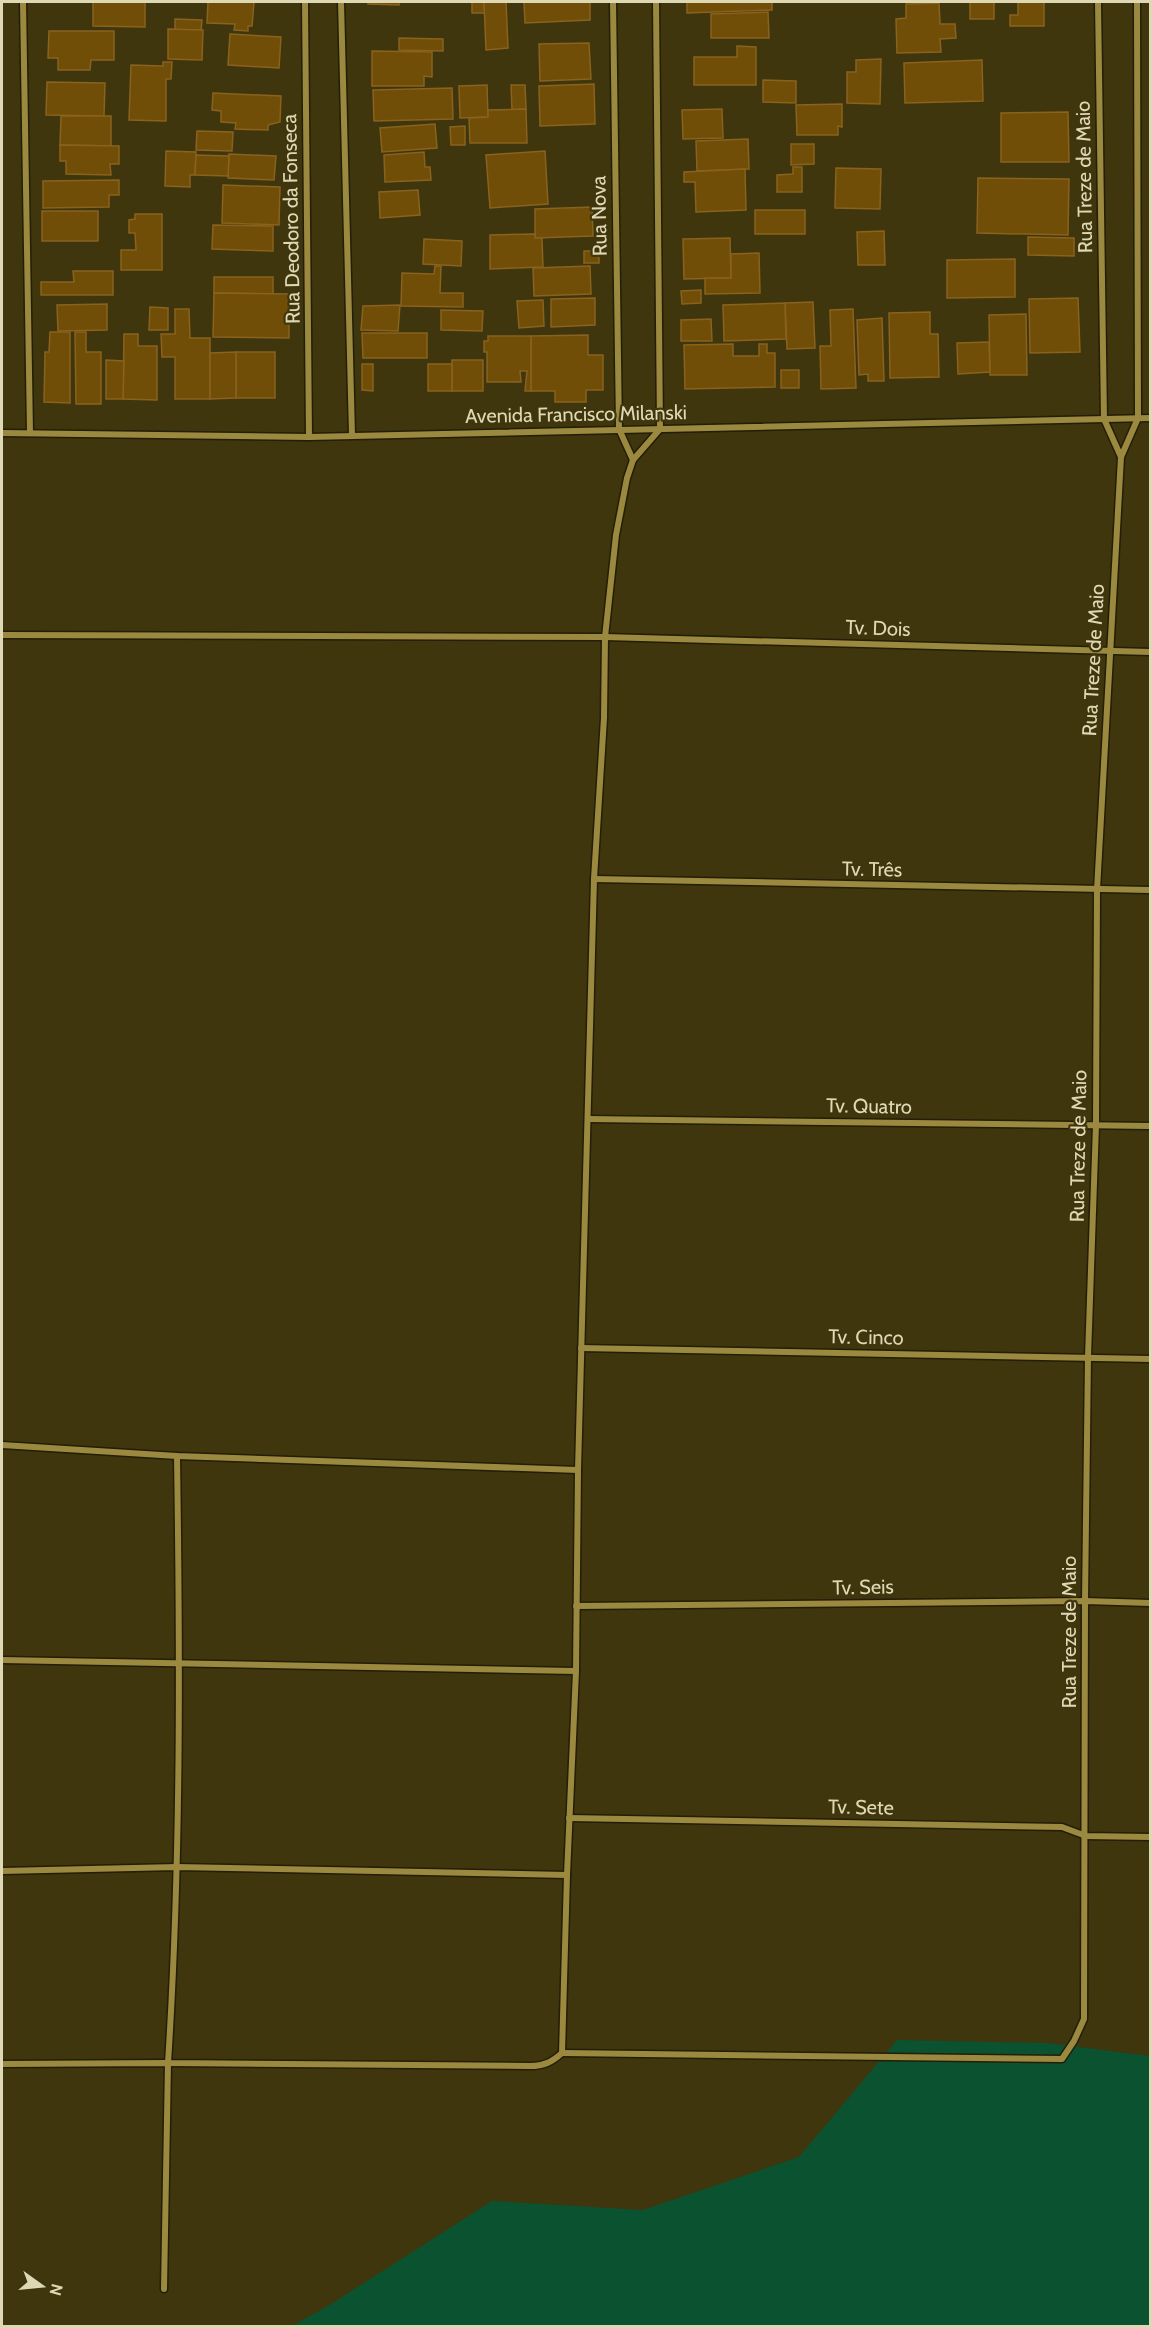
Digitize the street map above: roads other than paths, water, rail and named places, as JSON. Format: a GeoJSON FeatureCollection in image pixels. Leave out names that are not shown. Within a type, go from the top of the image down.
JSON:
{"type":"FeatureCollection","features":[{"type":"Feature","properties":{"kind":"street"},"geometry":{"type":"LineString","coordinates":[[23,2],[30,433]]}},
{"type":"Feature","properties":{"kind":"street","name":"Rua Deodoro da Fonseca"},"geometry":{"type":"LineString","coordinates":[[305,2],[309,437]]}},
{"type":"Feature","properties":{"kind":"street"},"geometry":{"type":"LineString","coordinates":[[341,2],[352,435]]}},
{"type":"Feature","properties":{"kind":"street","name":"Rua Nova"},"geometry":{"type":"LineString","coordinates":[[613,2],[619,429]]}},
{"type":"Feature","properties":{"kind":"street"},"geometry":{"type":"LineString","coordinates":[[2,2064],[530,2066],[546,2064],[562,2053],[576,1671],[578,1470],[594,879],[604,718],[605,637],[621,502],[633,460],[660,429],[656,2]]}},
{"type":"Feature","properties":{"kind":"street","name":"Rua Treze de Maio"},"geometry":{"type":"LineString","coordinates":[[1098,2],[1104,419],[1121,457]]}},
{"type":"Feature","properties":{"kind":"street","name":"Rua Treze de Maio"},"geometry":{"type":"LineString","coordinates":[[562,2053],[1062,2059],[1074,2041],[1084,2019],[1088,1357],[1096,1125],[1097,890],[1121,457],[1138,418],[1137,2]]}},
{"type":"Feature","properties":{"kind":"street","name":"Avenida Francisco Milanski"},"geometry":{"type":"LineString","coordinates":[[2,434],[309,437],[1150,418]]}},
{"type":"Feature","properties":{"kind":"street"},"geometry":{"type":"LineString","coordinates":[[619,429],[633,460]]}},
{"type":"Feature","properties":{"kind":"street","name":"Tv. Dois"},"geometry":{"type":"LineString","coordinates":[[2,635],[605,637],[1150,652]]}},
{"type":"Feature","properties":{"kind":"street","name":"Tv. Três"},"geometry":{"type":"LineString","coordinates":[[594,879],[1150,890]]}},
{"type":"Feature","properties":{"kind":"street","name":"Tv. Quatro"},"geometry":{"type":"LineString","coordinates":[[588,1119],[1150,1126]]}},
{"type":"Feature","properties":{"kind":"street","name":"Tv. Cinco"},"geometry":{"type":"LineString","coordinates":[[581,1348],[1150,1359]]}},
{"type":"Feature","properties":{"kind":"street"},"geometry":{"type":"LineString","coordinates":[[2,1444],[177,1456],[578,1470]]}},
{"type":"Feature","properties":{"kind":"street"},"geometry":{"type":"LineString","coordinates":[[164,2289],[168,2063],[177,1867],[180,1665],[177,1456]]}},
{"type":"Feature","properties":{"kind":"street","name":"Tv. Seis"},"geometry":{"type":"LineString","coordinates":[[576,1606],[1086,1601],[1150,1603]]}},
{"type":"Feature","properties":{"kind":"street"},"geometry":{"type":"LineString","coordinates":[[2,1660],[576,1671]]}},
{"type":"Feature","properties":{"kind":"street","name":"Tv. Sete"},"geometry":{"type":"LineString","coordinates":[[569,1818],[1062,1827],[1086,1836],[1150,1837]]}},
{"type":"Feature","properties":{"kind":"street"},"geometry":{"type":"LineString","coordinates":[[2,1871],[177,1867],[567,1875]]}}]}
